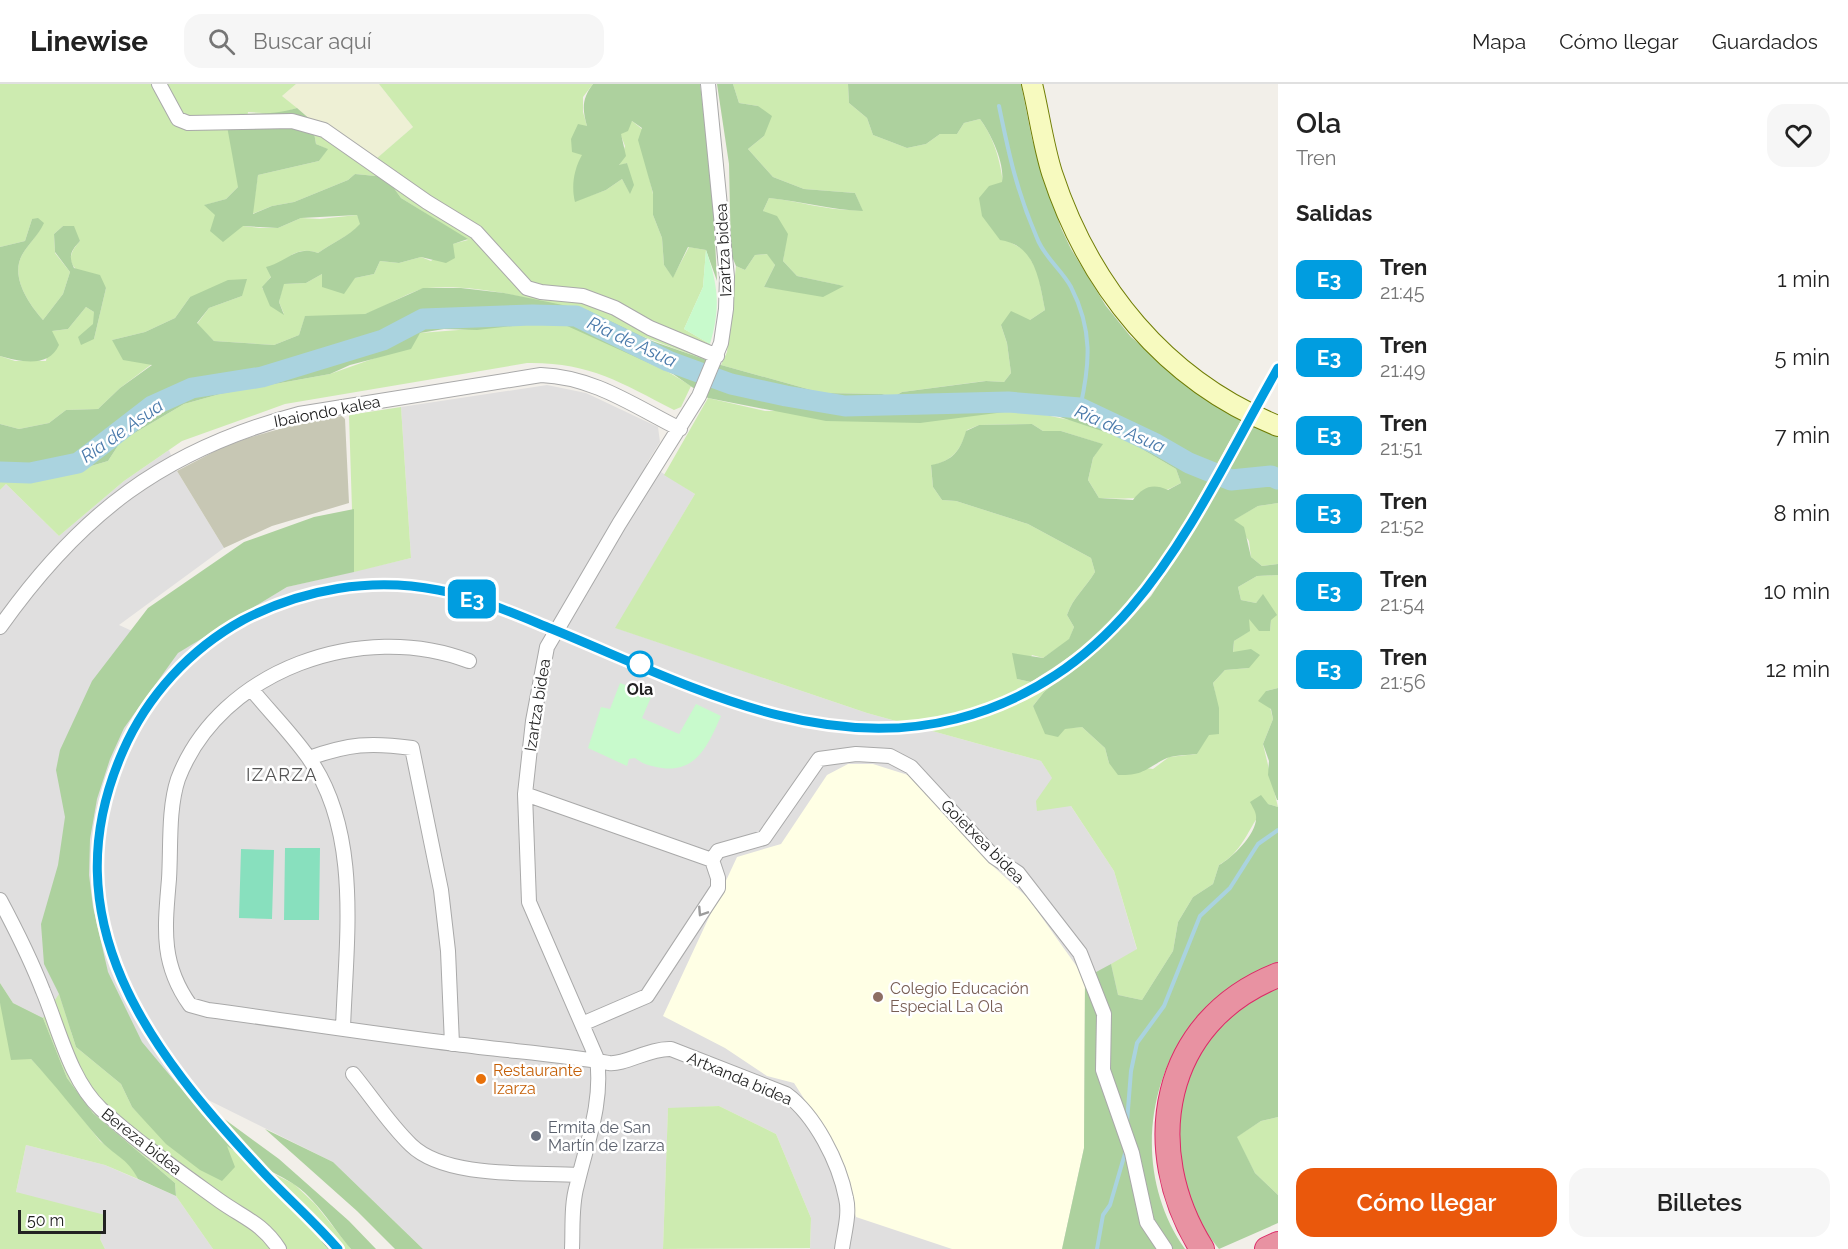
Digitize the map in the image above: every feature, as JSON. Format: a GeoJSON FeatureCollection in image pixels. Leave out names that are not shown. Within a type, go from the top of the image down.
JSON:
{"type":"FeatureCollection","features":[{"type":"Feature","properties":{"kind":"highway"},"geometry":{"type":"LineString","coordinates":[[1202,1249],[1181,1213],[1170,1173],[1166,1133],[1171,1098],[1189,1052],[1216,1017],[1250,989],[1278,975]]}},
{"type":"Feature","properties":{"kind":"highway"},"geometry":{"type":"LineString","coordinates":[[1267,1249],[1278,1244]]}},
{"type":"Feature","properties":{"kind":"street"},"geometry":{"type":"LineString","coordinates":[[159,84],[178,119],[188,123],[292,121],[324,130],[427,202],[476,232],[527,288],[541,292],[583,296],[716,358]]}},
{"type":"Feature","properties":{"kind":"street","name":"Izartza bidea"},"geometry":{"type":"LineString","coordinates":[[572,1249],[576,1187],[598,1107],[600,1083],[597,1059],[529,902],[525,794],[538,685],[547,647],[619,524],[680,429],[700,394],[716,358],[726,309],[727,277],[708,84]]}},
{"type":"Feature","properties":{"kind":"street"},"geometry":{"type":"LineString","coordinates":[[1032,84],[1051,171],[1068,219],[1089,261],[1133,324],[1163,354],[1200,384],[1278,426]]}},
{"type":"Feature","properties":{"kind":"street"},"geometry":{"type":"LineString","coordinates":[[1041,120],[1043,84]]}},
{"type":"Feature","properties":{"kind":"street","name":"Ibaiondo kalea"},"geometry":{"type":"LineString","coordinates":[[0,627],[45,566],[105,508],[173,462],[240,432],[270,422],[299,414],[541,375],[562,375],[598,386],[680,429]]}},
{"type":"Feature","properties":{"kind":"street"},"geometry":{"type":"LineString","coordinates":[[343,1028],[346,927],[342,838],[329,798],[309,758],[252,690],[289,667],[335,652],[394,645],[448,653],[469,662]]}},
{"type":"Feature","properties":{"kind":"street","name":"Artxanda bidea"},"geometry":{"type":"LineString","coordinates":[[252,690],[232,701],[202,735],[178,780],[165,933],[169,966],[176,986],[190,1005],[452,1044],[597,1059],[612,1064],[651,1050],[671,1049],[786,1094],[799,1103],[826,1145],[846,1197],[842,1249]]}},
{"type":"Feature","properties":{"kind":"street"},"geometry":{"type":"LineString","coordinates":[[309,758],[340,747],[378,743],[412,748],[441,890],[448,951],[452,1044]]}},
{"type":"Feature","properties":{"kind":"street","name":"Goietxea bidea"},"geometry":{"type":"LineString","coordinates":[[712,860],[718,851],[764,838],[819,759],[856,754],[890,756],[911,767],[994,856],[1018,873],[1080,953],[1104,1014],[1103,1070],[1132,1153],[1147,1222],[1165,1249]]}},
{"type":"Feature","properties":{"kind":"street"},"geometry":{"type":"LineString","coordinates":[[525,794],[712,860],[718,878],[718,888],[647,996],[582,1024]]}},
{"type":"Feature","properties":{"kind":"street","name":"Bereza bidea"},"geometry":{"type":"LineString","coordinates":[[0,900],[27,954],[79,1080],[99,1108],[209,1193],[254,1221],[279,1249]]}},
{"type":"Feature","properties":{"kind":"street"},"geometry":{"type":"LineString","coordinates":[[353,1074],[411,1145],[428,1158],[470,1170],[579,1175]]}},
{"type":"Feature","properties":{"kind":"shaded area"},"geometry":{"type":"Polygon","coordinates":[[[296,84],[379,84],[413,127],[376,159],[312,121],[282,96],[296,84]]]}},
{"type":"Feature","properties":{"kind":"shaded area"},"geometry":{"type":"Polygon","coordinates":[[[547,385],[586,393],[658,427],[660,442],[647,463],[695,494],[616,628],[867,713],[1041,761],[1114,871],[1137,950],[1062,1249],[810,1249],[811,1218],[776,1134],[719,1106],[668,1109],[663,1249],[423,1249],[333,1162],[13,1003],[0,983],[0,490],[6,484],[59,536],[124,481],[169,450],[177,471],[224,548],[119,625],[178,652],[287,587],[411,558],[401,407],[547,385]]]}},
{"type":"Feature","properties":{"kind":"shaded area"},"geometry":{"type":"Polygon","coordinates":[[[342,416],[345,419],[349,503],[272,526],[224,548],[177,471],[223,447],[248,438],[311,420],[342,416]]]}},
{"type":"Feature","properties":{"kind":"shaded area","name":"Colegio Educación Especial La Ola"},"geometry":{"type":"Polygon","coordinates":[[[848,764],[873,764],[911,776],[995,868],[1028,898],[1085,978],[1084,1148],[1062,1249],[952,1249],[856,1217],[836,1149],[794,1083],[767,1076],[725,1048],[663,1016],[737,857],[781,844],[827,775],[848,764]]]}},
{"type":"Feature","properties":{"kind":"shaded area"},"geometry":{"type":"Polygon","coordinates":[[[26,1145],[105,1165],[176,1196],[213,1249],[105,1249],[100,1239],[16,1192],[26,1145]]]}},
{"type":"Feature","properties":{"kind":"green space"},"geometry":{"type":"Polygon","coordinates":[[[0,84],[296,84],[282,96],[297,108],[279,114],[248,112],[238,187],[226,199],[205,205],[243,226],[260,228],[278,228],[301,218],[320,219],[357,215],[361,224],[351,232],[318,253],[308,251],[292,255],[279,266],[262,288],[284,314],[279,302],[283,284],[306,283],[322,274],[355,278],[374,274],[380,261],[399,263],[421,257],[431,261],[452,244],[468,240],[401,198],[386,177],[355,174],[348,180],[294,202],[272,206],[252,214],[258,175],[319,161],[327,149],[316,144],[312,121],[376,159],[413,127],[379,84],[593,84],[583,97],[583,112],[587,126],[575,201],[606,190],[622,179],[630,193],[627,163],[619,166],[625,146],[620,133],[632,121],[642,129],[653,194],[653,215],[662,238],[664,265],[673,277],[689,247],[706,250],[703,287],[684,329],[710,344],[703,359],[532,299],[461,288],[421,289],[361,315],[305,317],[299,335],[274,345],[214,341],[197,324],[209,308],[242,296],[190,297],[175,318],[145,332],[112,340],[152,364],[120,388],[98,409],[66,410],[49,423],[19,429],[0,424],[0,356],[15,361],[46,361],[52,331],[68,329],[86,307],[94,312],[94,339],[106,288],[82,274],[72,264],[73,250],[80,241],[63,226],[54,234],[55,253],[70,272],[63,294],[43,320],[27,298],[18,272],[22,255],[43,223],[32,219],[25,241],[0,247],[0,84]]]}},
{"type":"Feature","properties":{"kind":"green space"},"geometry":{"type":"Polygon","coordinates":[[[593,84],[700,84],[712,179],[717,281],[706,250],[688,247],[673,278],[664,265],[662,238],[653,215],[653,193],[638,140],[642,128],[632,121],[628,131],[621,134],[626,156],[619,165],[627,163],[634,185],[630,194],[622,179],[606,190],[575,202],[574,178],[582,155],[572,152],[571,139],[578,124],[587,126],[584,104],[593,84]]]}},
{"type":"Feature","properties":{"kind":"green space"},"geometry":{"type":"Polygon","coordinates":[[[717,84],[733,84],[739,103],[758,106],[772,116],[764,136],[748,149],[773,177],[804,189],[855,193],[863,211],[769,198],[763,211],[777,216],[788,234],[783,261],[797,276],[844,286],[823,297],[764,287],[775,265],[767,254],[755,255],[745,270],[736,266],[731,254],[729,164],[717,84]]]}},
{"type":"Feature","properties":{"kind":"green space"},"geometry":{"type":"Polygon","coordinates":[[[733,84],[848,84],[849,103],[867,118],[873,135],[907,148],[926,144],[940,134],[957,134],[964,123],[980,119],[989,133],[999,162],[1008,241],[1026,251],[1038,273],[1045,310],[1030,320],[1001,325],[1007,343],[1011,373],[1004,382],[985,381],[902,392],[893,397],[882,394],[822,393],[721,365],[727,352],[736,266],[745,270],[755,255],[768,254],[775,265],[764,287],[786,290],[843,286],[797,276],[783,261],[787,234],[763,211],[769,198],[839,209],[862,210],[855,193],[804,189],[773,177],[748,149],[764,136],[758,106],[739,103],[733,84]]]}},
{"type":"Feature","properties":{"kind":"green space"},"geometry":{"type":"Polygon","coordinates":[[[848,84],[1021,84],[1032,139],[1061,228],[1071,249],[1106,306],[1131,337],[1211,403],[1241,421],[1184,524],[1134,596],[1096,636],[1031,682],[1017,679],[1012,653],[1043,658],[1069,639],[1074,627],[1067,615],[1072,603],[1095,572],[1091,558],[1028,524],[956,501],[942,500],[933,487],[931,465],[950,458],[961,444],[966,431],[979,425],[1032,424],[1043,431],[1061,431],[1103,444],[1093,458],[1088,480],[1099,498],[1133,500],[1140,492],[1148,488],[1157,487],[1168,490],[1181,483],[1176,469],[1123,438],[1054,415],[1020,410],[920,423],[826,421],[708,398],[673,374],[565,325],[522,325],[477,330],[444,329],[420,333],[411,349],[350,365],[330,374],[220,394],[184,404],[121,441],[108,461],[37,482],[0,479],[0,424],[19,429],[49,423],[66,410],[98,409],[120,388],[152,365],[123,360],[112,340],[145,332],[175,318],[190,297],[228,280],[247,279],[242,296],[209,308],[197,323],[214,341],[274,345],[299,335],[305,316],[365,314],[423,288],[461,288],[504,293],[587,310],[652,341],[721,365],[822,393],[882,394],[893,397],[902,392],[986,381],[1004,382],[1011,373],[1007,343],[1001,325],[1011,311],[1030,320],[1045,310],[1038,276],[1028,256],[1012,243],[1000,240],[982,216],[979,198],[989,186],[1002,182],[999,158],[988,132],[980,119],[964,123],[957,134],[940,134],[926,144],[907,148],[873,135],[867,118],[849,103],[848,84]]]}},
{"type":"Feature","properties":{"kind":"green space"},"geometry":{"type":"Polygon","coordinates":[[[297,108],[312,121],[316,144],[328,149],[319,161],[258,175],[253,214],[272,206],[294,202],[348,180],[355,174],[386,177],[401,198],[468,239],[453,244],[455,258],[446,263],[421,257],[399,263],[380,261],[374,274],[355,278],[344,294],[322,287],[322,274],[306,283],[284,284],[279,302],[284,315],[270,306],[262,287],[271,277],[266,267],[298,252],[318,253],[355,229],[360,224],[357,215],[301,218],[278,228],[243,226],[223,242],[210,231],[215,215],[204,205],[226,199],[238,187],[225,115],[270,113],[297,108]]]}},
{"type":"Feature","properties":{"kind":"green space"},"geometry":{"type":"Polygon","coordinates":[[[38,218],[44,223],[22,255],[18,272],[27,298],[43,320],[63,294],[70,272],[55,252],[54,234],[63,226],[74,226],[80,241],[71,253],[74,268],[100,275],[106,288],[94,339],[81,345],[78,337],[93,324],[94,312],[86,307],[68,329],[52,331],[59,345],[49,357],[25,361],[0,356],[0,247],[25,241],[32,219],[38,218]]]}},
{"type":"Feature","properties":{"kind":"green space"},"geometry":{"type":"Polygon","coordinates":[[[706,250],[717,296],[716,319],[710,344],[684,329],[703,287],[706,250]]]}},
{"type":"Feature","properties":{"kind":"green space"},"geometry":{"type":"Polygon","coordinates":[[[559,324],[577,328],[629,351],[691,386],[681,407],[674,410],[620,383],[587,370],[569,366],[527,363],[285,404],[182,441],[124,481],[59,536],[6,484],[0,490],[0,479],[37,482],[108,461],[121,441],[184,404],[220,394],[330,374],[378,357],[420,333],[559,324]]]}},
{"type":"Feature","properties":{"kind":"green space"},"geometry":{"type":"Polygon","coordinates":[[[708,398],[765,411],[1020,410],[1075,421],[1123,438],[1176,469],[1181,483],[1160,493],[1132,498],[1099,498],[1088,480],[1093,458],[1102,444],[1061,431],[1043,431],[1032,424],[979,425],[967,430],[955,454],[931,466],[933,487],[942,500],[956,501],[1028,524],[1091,558],[1095,572],[1072,603],[1067,615],[1074,627],[1069,640],[1043,658],[1032,655],[1017,679],[1031,682],[1041,690],[1062,679],[1044,692],[1033,706],[1042,717],[1054,724],[1082,727],[1105,748],[1109,763],[1153,769],[1169,757],[1197,754],[1216,714],[1213,683],[1225,670],[1249,668],[1233,653],[1234,641],[1249,631],[1249,618],[1270,631],[1271,620],[1263,595],[1256,603],[1241,600],[1238,587],[1257,576],[1278,575],[1278,688],[1266,691],[1273,719],[1263,744],[1278,807],[1268,804],[1235,852],[1219,865],[1213,884],[1193,897],[1178,922],[1173,951],[1142,1000],[1118,995],[1111,964],[1137,949],[1114,871],[1071,806],[1037,811],[1036,801],[1052,778],[1041,761],[867,713],[615,628],[695,494],[664,475],[708,398]]]}},
{"type":"Feature","properties":{"kind":"green space"},"geometry":{"type":"Polygon","coordinates":[[[401,407],[411,558],[354,572],[349,415],[401,407]]]}},
{"type":"Feature","properties":{"kind":"green space"},"geometry":{"type":"Polygon","coordinates":[[[1253,424],[1278,433],[1278,503],[1258,506],[1234,520],[1244,527],[1251,557],[1262,566],[1278,564],[1278,575],[1257,576],[1238,587],[1241,600],[1256,603],[1263,594],[1277,615],[1271,620],[1270,631],[1259,631],[1249,619],[1250,631],[1234,641],[1233,652],[1251,649],[1260,655],[1249,668],[1225,670],[1213,683],[1219,708],[1219,734],[1209,735],[1197,754],[1170,757],[1139,773],[1118,775],[1109,763],[1105,748],[1082,727],[1065,729],[1058,737],[1045,734],[1033,706],[1044,692],[1126,624],[1151,596],[1253,424]]]}},
{"type":"Feature","properties":{"kind":"green space"},"geometry":{"type":"Polygon","coordinates":[[[1278,503],[1278,564],[1262,566],[1251,557],[1249,541],[1233,520],[1258,506],[1278,503]]]}},
{"type":"Feature","properties":{"kind":"green space"},"geometry":{"type":"Polygon","coordinates":[[[354,509],[354,572],[287,587],[178,653],[124,728],[110,759],[97,799],[90,839],[89,875],[93,907],[108,972],[142,1042],[178,1085],[279,1159],[349,1221],[376,1249],[351,1249],[301,1189],[227,1146],[235,1167],[222,1181],[200,1170],[166,1144],[132,1107],[121,1084],[76,1047],[59,994],[44,964],[41,924],[58,865],[65,817],[56,770],[60,750],[92,681],[148,608],[244,542],[314,517],[354,509]]]}},
{"type":"Feature","properties":{"kind":"green space"},"geometry":{"type":"Polygon","coordinates":[[[620,683],[652,695],[642,718],[679,734],[696,704],[721,716],[700,754],[684,766],[662,768],[645,764],[635,758],[629,759],[627,766],[588,748],[601,707],[610,709],[620,683]]]}},
{"type":"Feature","properties":{"kind":"green space"},"geometry":{"type":"Polygon","coordinates":[[[1278,688],[1277,800],[1268,775],[1269,761],[1263,744],[1273,719],[1271,709],[1258,701],[1266,691],[1278,688]]]}},
{"type":"Feature","properties":{"kind":"green space"},"geometry":{"type":"Polygon","coordinates":[[[1261,795],[1268,804],[1278,807],[1278,962],[1228,990],[1196,1019],[1172,1055],[1161,1082],[1154,1111],[1152,1140],[1154,1168],[1160,1196],[1170,1224],[1185,1249],[1062,1249],[1084,1148],[1085,978],[1111,964],[1118,995],[1142,1000],[1173,951],[1178,922],[1193,897],[1213,884],[1219,865],[1231,857],[1249,837],[1256,823],[1255,811],[1250,802],[1261,795]]]}},
{"type":"Feature","properties":{"kind":"green space"},"geometry":{"type":"Polygon","coordinates":[[[285,848],[320,848],[319,920],[284,920],[285,848]]]}},
{"type":"Feature","properties":{"kind":"green space"},"geometry":{"type":"Polygon","coordinates":[[[241,849],[274,850],[272,919],[239,918],[241,849]]]}},
{"type":"Feature","properties":{"kind":"green space"},"geometry":{"type":"Polygon","coordinates":[[[0,983],[13,1003],[43,1018],[67,1078],[93,1113],[175,1183],[176,1196],[138,1179],[130,1166],[99,1139],[31,1059],[11,1060],[0,1003],[0,983]]]}},
{"type":"Feature","properties":{"kind":"green space"},"geometry":{"type":"Polygon","coordinates":[[[1278,985],[1278,1117],[1261,1121],[1237,1137],[1255,1173],[1278,1195],[1278,1223],[1219,1249],[1201,1226],[1186,1189],[1178,1146],[1177,1109],[1201,1050],[1236,1007],[1278,985]]]}},
{"type":"Feature","properties":{"kind":"green space"},"geometry":{"type":"Polygon","coordinates":[[[59,994],[76,1047],[121,1084],[132,1107],[147,1122],[226,1145],[244,1159],[294,1184],[315,1204],[351,1249],[213,1249],[176,1196],[175,1183],[93,1113],[67,1078],[43,1018],[59,994]]]}},
{"type":"Feature","properties":{"kind":"green space"},"geometry":{"type":"Polygon","coordinates":[[[0,1003],[31,1059],[60,1090],[100,1141],[132,1166],[138,1179],[105,1165],[26,1145],[16,1192],[105,1215],[100,1239],[105,1249],[0,1249],[0,1003]]]}},
{"type":"Feature","properties":{"kind":"green space"},"geometry":{"type":"Polygon","coordinates":[[[719,1106],[776,1134],[811,1218],[810,1248],[663,1249],[668,1108],[719,1106]]]}},
{"type":"Feature","properties":{"kind":"green space"},"geometry":{"type":"Polygon","coordinates":[[[1278,1117],[1278,1195],[1255,1173],[1236,1137],[1261,1121],[1278,1117]]]}},
{"type":"Feature","properties":{"kind":"green space"},"geometry":{"type":"Polygon","coordinates":[[[265,1129],[333,1162],[423,1249],[395,1249],[357,1211],[265,1129]]]}},
{"type":"Feature","properties":{"kind":"waterway"},"geometry":{"type":"LineString","coordinates":[[999,106],[1014,173],[1030,221],[1040,245],[1071,287],[1083,318],[1088,347],[1086,377],[1080,408]]}},
{"type":"Feature","properties":{"kind":"waterway","name":"Ría de Asua"},"geometry":{"type":"LineString","coordinates":[[0,472],[30,473],[78,463],[152,406],[192,388],[262,377],[383,340],[423,319],[532,315],[576,316],[668,361],[731,384],[786,396],[845,406],[1008,402],[1080,408],[1156,444],[1189,463],[1231,480],[1271,476],[1278,479]]}},
{"type":"Feature","properties":{"kind":"waterway"},"geometry":{"type":"LineString","coordinates":[[1127,1122],[1131,1071],[1137,1043],[1164,1006],[1200,916],[1230,888],[1258,844],[1278,830]]}},
{"type":"Feature","properties":{"kind":"waterway"},"geometry":{"type":"LineString","coordinates":[[1097,1249],[1103,1215],[1110,1205],[1126,1150]]}},
{"type":"Feature","properties":{"kind":"railway"},"geometry":{"type":"LineString","coordinates":[[331,1249],[189,1086],[148,1027],[117,965],[100,900],[99,831],[120,757],[141,717],[183,664],[237,624],[285,602],[336,588],[389,584],[441,590],[481,601],[695,688],[746,706],[798,720],[850,728],[903,728],[957,719],[1019,696],[1071,665],[1115,626],[1154,580],[1187,530],[1278,368]]}},
{"type":"Feature","properties":{"kind":"train","name":"E3"},"geometry":{"type":"LineString","coordinates":[[338,1249],[255,1163],[205,1107],[167,1059],[134,1006],[110,952],[99,898],[98,877],[100,830],[104,807],[128,738],[164,685],[189,659],[207,644],[246,619],[268,608],[302,596],[357,585],[423,587],[468,597],[753,709],[806,723],[845,729],[898,729],[957,719],[1016,697],[1052,678],[1092,649],[1135,606],[1162,570],[1278,368]]}},
{"type":"Feature","properties":{"kind":"place","name":"Ola"},"geometry":{"type":"Point","coordinates":[640,664]}},
{"type":"Feature","properties":{"kind":"place","name":"Colegio Educación Especial La Ola"},"geometry":{"type":"Point","coordinates":[878,997]}},
{"type":"Feature","properties":{"kind":"place","name":"Restaurante Izarza"},"geometry":{"type":"Point","coordinates":[481,1079]}},
{"type":"Feature","properties":{"kind":"place","name":"Ermita de San Martín de Izarza"},"geometry":{"type":"Point","coordinates":[536,1136]}},
{"type":"Feature","properties":{"kind":"district","name":"IZARZA"},"geometry":{"type":"Point","coordinates":[282,775]}}]}
